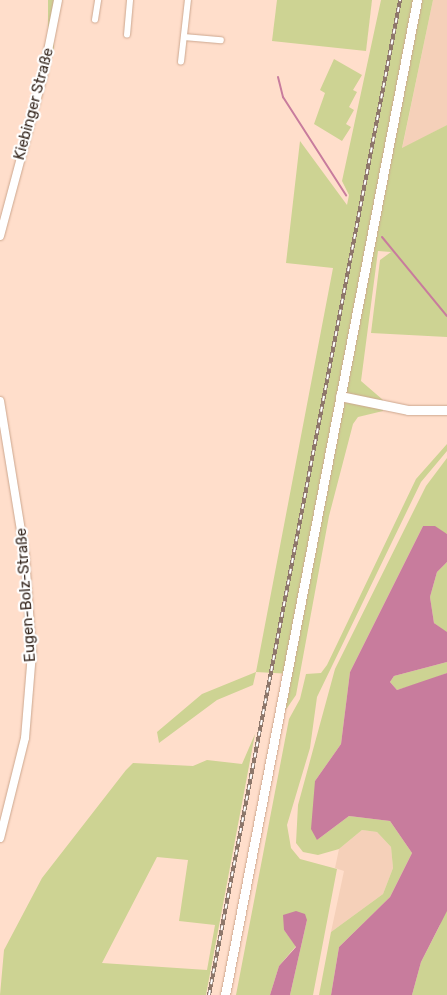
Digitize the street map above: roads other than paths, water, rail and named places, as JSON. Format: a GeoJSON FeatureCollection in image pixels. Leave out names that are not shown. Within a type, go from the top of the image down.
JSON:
{"type":"FeatureCollection","features":[{"type":"Feature","properties":{"kind":"main road"},"geometry":{"type":"LineString","coordinates":[[225,995],[417,0]]}},
{"type":"Feature","properties":{"kind":"main road"},"geometry":{"type":"LineString","coordinates":[[340,396],[408,410],[447,410]]}},
{"type":"Feature","properties":{"kind":"street","name":"Kiebinger Straße"},"geometry":{"type":"LineString","coordinates":[[0,236],[45,68],[58,0]]}},
{"type":"Feature","properties":{"kind":"street"},"geometry":{"type":"LineString","coordinates":[[95,20],[98,0]]}},
{"type":"Feature","properties":{"kind":"street"},"geometry":{"type":"LineString","coordinates":[[127,35],[130,0]]}},
{"type":"Feature","properties":{"kind":"street"},"geometry":{"type":"LineString","coordinates":[[181,62],[188,0]]}},
{"type":"Feature","properties":{"kind":"street"},"geometry":{"type":"LineString","coordinates":[[184,37],[221,40]]}},
{"type":"Feature","properties":{"kind":"street","name":"Eugen-Bolz-Straße"},"geometry":{"type":"LineString","coordinates":[[0,401],[26,567],[32,666],[24,745],[0,838]]}},
{"type":"Feature","properties":{"kind":"waterway"},"geometry":{"type":"LineString","coordinates":[[278,77],[283,97],[346,195]]}},
{"type":"Feature","properties":{"kind":"waterway"},"geometry":{"type":"LineString","coordinates":[[382,237],[447,316]]}},
{"type":"Feature","properties":{"kind":"railway"},"geometry":{"type":"LineString","coordinates":[[209,995],[400,0]]}}]}
